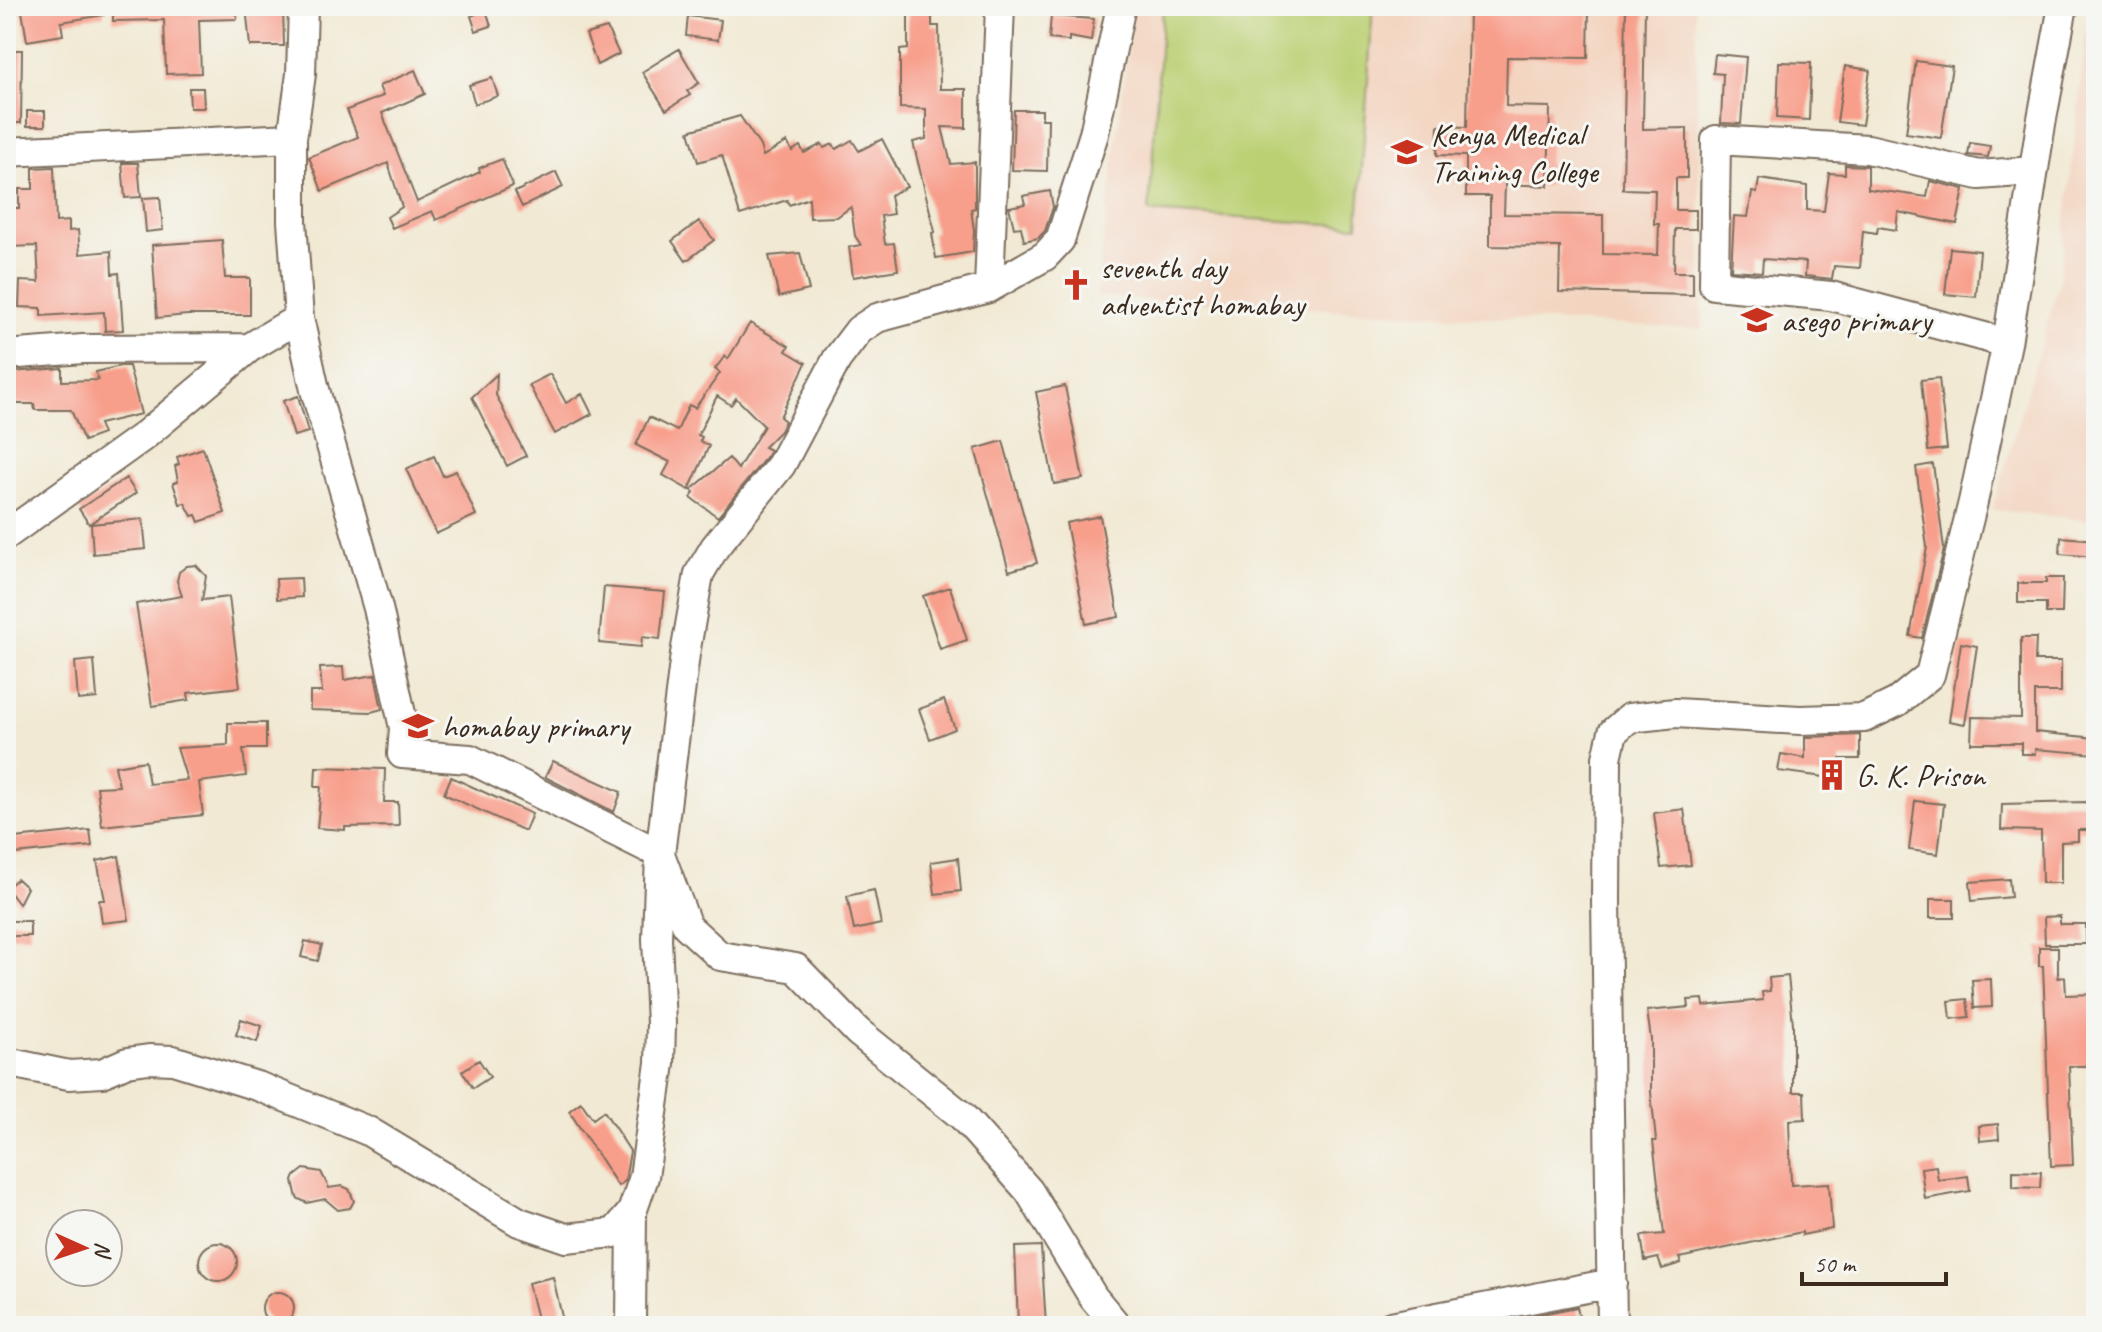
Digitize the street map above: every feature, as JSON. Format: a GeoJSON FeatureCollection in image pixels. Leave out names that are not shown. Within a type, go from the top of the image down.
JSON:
{"type":"FeatureCollection","features":[{"type":"Feature","properties":{"kind":"street"},"geometry":{"type":"LineString","coordinates":[[303,6],[301,74],[292,138],[292,221],[299,318],[315,390],[378,608],[404,728],[402,754],[470,759],[660,854],[687,926],[720,956],[796,968],[858,1032],[962,1116],[1029,1191],[1093,1297],[1117,1326]]}},
{"type":"Feature","properties":{"kind":"street"},"geometry":{"type":"LineString","coordinates":[[989,288],[1000,6]]}},
{"type":"Feature","properties":{"kind":"street"},"geometry":{"type":"LineString","coordinates":[[631,1326],[632,1212],[644,1177],[660,1063],[657,939],[660,854],[685,654],[699,574],[715,547],[781,465],[837,359],[859,330],[877,318],[989,288],[1045,256],[1060,240],[1094,134],[1121,6]]}},
{"type":"Feature","properties":{"kind":"street"},"geometry":{"type":"LineString","coordinates":[[1612,1326],[1606,900],[1607,758],[1613,732],[1629,718],[1675,713],[1800,720],[1864,718],[1897,702],[1930,675],[1973,502],[2007,343],[2033,171],[2063,6]]}},
{"type":"Feature","properties":{"kind":"street"},"geometry":{"type":"LineString","coordinates":[[6,152],[292,138]]}},
{"type":"Feature","properties":{"kind":"street"},"geometry":{"type":"LineString","coordinates":[[2007,343],[1831,296],[1714,285],[1716,140],[1868,149],[1979,175],[2033,171]]}},
{"type":"Feature","properties":{"kind":"street"},"geometry":{"type":"LineString","coordinates":[[6,535],[144,436],[249,348],[299,318]]}},
{"type":"Feature","properties":{"kind":"street"},"geometry":{"type":"LineString","coordinates":[[6,355],[83,349],[249,348]]}},
{"type":"Feature","properties":{"kind":"street"},"geometry":{"type":"LineString","coordinates":[[6,1062],[69,1075],[102,1073],[127,1062],[173,1060],[260,1087],[368,1131],[519,1222],[566,1238],[614,1233],[632,1212]]}},
{"type":"Feature","properties":{"kind":"street"},"geometry":{"type":"LineString","coordinates":[[1391,1326],[1612,1283]]}},
{"type":"Feature","properties":{"kind":"shaded area","name":"Kenya Medical Training College"},"geometry":{"type":"Polygon","coordinates":[[[1134,6],[1695,6],[1703,329],[1096,297],[1134,6]]]}},
{"type":"Feature","properties":{"kind":"shaded area"},"geometry":{"type":"Polygon","coordinates":[[[2089,6],[2096,6],[2096,521],[1992,510],[2059,284],[2089,6]]]}},
{"type":"Feature","properties":{"kind":"green space"},"geometry":{"type":"Polygon","coordinates":[[[1163,6],[1373,6],[1358,226],[1149,212],[1163,6]]]}},
{"type":"Feature","properties":{"kind":"building"},"geometry":{"type":"Polygon","coordinates":[[[59,6],[103,6],[104,15],[61,22],[63,35],[27,41],[22,11],[59,6]]]}},
{"type":"Feature","properties":{"kind":"building"},"geometry":{"type":"Polygon","coordinates":[[[113,6],[237,6],[237,19],[199,20],[201,73],[166,74],[164,20],[113,21],[113,6]]]}},
{"type":"Feature","properties":{"kind":"building"},"geometry":{"type":"Polygon","coordinates":[[[246,6],[283,6],[284,46],[250,46],[246,6]]]}},
{"type":"Feature","properties":{"kind":"building"},"geometry":{"type":"Polygon","coordinates":[[[908,6],[932,6],[932,26],[939,26],[940,89],[966,89],[966,128],[942,127],[951,164],[975,162],[975,208],[971,209],[973,252],[936,258],[932,233],[935,232],[913,142],[926,139],[926,109],[900,108],[900,50],[908,49],[908,6]]]}},
{"type":"Feature","properties":{"kind":"building"},"geometry":{"type":"Polygon","coordinates":[[[1469,6],[1589,6],[1588,58],[1507,57],[1506,106],[1550,107],[1548,186],[1505,184],[1504,214],[1603,215],[1603,254],[1658,255],[1659,224],[1654,224],[1655,190],[1623,189],[1626,6],[1645,6],[1643,129],[1687,128],[1687,178],[1676,178],[1676,210],[1696,210],[1696,229],[1675,229],[1674,272],[1693,272],[1693,295],[1559,292],[1560,247],[1490,246],[1490,196],[1466,196],[1466,156],[1437,155],[1438,126],[1467,127],[1469,6]]]}},
{"type":"Feature","properties":{"kind":"building"},"geometry":{"type":"Polygon","coordinates":[[[486,10],[491,26],[476,31],[471,16],[486,10]]]}},
{"type":"Feature","properties":{"kind":"building"},"geometry":{"type":"Polygon","coordinates":[[[688,16],[721,20],[718,40],[686,36],[688,16]]]}},
{"type":"Feature","properties":{"kind":"building"},"geometry":{"type":"Polygon","coordinates":[[[1051,16],[1094,19],[1091,41],[1069,37],[1069,41],[1049,39],[1051,16]]]}},
{"type":"Feature","properties":{"kind":"building"},"geometry":{"type":"Polygon","coordinates":[[[607,28],[619,54],[597,65],[586,34],[607,28]]]}},
{"type":"Feature","properties":{"kind":"building"},"geometry":{"type":"Polygon","coordinates":[[[679,49],[699,83],[687,91],[690,95],[666,110],[642,72],[679,49]]]}},
{"type":"Feature","properties":{"kind":"building"},"geometry":{"type":"Polygon","coordinates":[[[6,50],[22,50],[21,123],[6,123],[6,50]]]}},
{"type":"Feature","properties":{"kind":"building"},"geometry":{"type":"Polygon","coordinates":[[[1715,54],[1746,57],[1741,124],[1721,123],[1723,74],[1713,73],[1715,54]]]}},
{"type":"Feature","properties":{"kind":"building"},"geometry":{"type":"Polygon","coordinates":[[[1916,61],[1952,66],[1941,138],[1906,133],[1916,61]]]}},
{"type":"Feature","properties":{"kind":"building"},"geometry":{"type":"Polygon","coordinates":[[[1779,62],[1811,63],[1809,120],[1777,118],[1779,62]]]}},
{"type":"Feature","properties":{"kind":"building"},"geometry":{"type":"Polygon","coordinates":[[[1845,66],[1870,70],[1862,125],[1837,122],[1845,66]]]}},
{"type":"Feature","properties":{"kind":"building"},"geometry":{"type":"Polygon","coordinates":[[[415,70],[425,94],[382,113],[417,202],[502,159],[513,186],[436,220],[432,211],[392,228],[387,217],[402,207],[388,163],[322,191],[309,157],[358,137],[347,110],[383,96],[379,86],[415,70]]]}},
{"type":"Feature","properties":{"kind":"building"},"geometry":{"type":"Polygon","coordinates":[[[492,78],[498,96],[475,104],[469,85],[492,78]]]}},
{"type":"Feature","properties":{"kind":"building"},"geometry":{"type":"Polygon","coordinates":[[[189,88],[203,88],[204,108],[190,108],[189,88]]]}},
{"type":"Feature","properties":{"kind":"building"},"geometry":{"type":"Polygon","coordinates":[[[1014,110],[1042,110],[1042,119],[1048,119],[1047,171],[1012,170],[1014,110]]]}},
{"type":"Feature","properties":{"kind":"building"},"geometry":{"type":"Polygon","coordinates":[[[27,111],[45,111],[45,126],[27,126],[27,111]]]}},
{"type":"Feature","properties":{"kind":"building"},"geometry":{"type":"Polygon","coordinates":[[[740,116],[763,156],[787,142],[792,151],[800,146],[804,153],[822,144],[824,148],[833,144],[836,149],[852,140],[859,151],[882,139],[907,187],[890,195],[893,214],[881,216],[885,244],[894,243],[898,270],[853,277],[849,247],[861,245],[855,236],[851,207],[837,217],[810,218],[809,198],[789,205],[787,200],[740,215],[722,155],[698,162],[689,131],[740,116]]]}},
{"type":"Feature","properties":{"kind":"building"},"geometry":{"type":"Polygon","coordinates":[[[1970,143],[1990,146],[1988,157],[1968,155],[1970,143]]]}},
{"type":"Feature","properties":{"kind":"building"},"geometry":{"type":"Polygon","coordinates":[[[122,163],[138,163],[141,197],[125,198],[122,163]]]}},
{"type":"Feature","properties":{"kind":"building"},"geometry":{"type":"Polygon","coordinates":[[[1845,165],[1868,166],[1868,189],[1927,197],[1930,181],[1964,189],[1957,224],[1898,212],[1896,230],[1878,227],[1877,233],[1863,231],[1860,268],[1834,266],[1832,279],[1805,276],[1806,262],[1763,259],[1762,272],[1731,270],[1734,216],[1748,217],[1752,192],[1757,193],[1759,179],[1807,186],[1807,210],[1824,211],[1829,173],[1845,174],[1845,165]]]}},
{"type":"Feature","properties":{"kind":"building"},"geometry":{"type":"Polygon","coordinates":[[[54,167],[56,222],[69,221],[69,231],[78,230],[80,254],[111,251],[112,274],[119,273],[123,330],[105,331],[104,312],[41,316],[41,308],[19,307],[20,281],[39,282],[37,246],[6,247],[6,208],[19,208],[19,189],[33,189],[33,168],[54,167]]]}},
{"type":"Feature","properties":{"kind":"building"},"geometry":{"type":"Polygon","coordinates":[[[556,172],[563,187],[522,207],[515,192],[556,172]]]}},
{"type":"Feature","properties":{"kind":"building"},"geometry":{"type":"Polygon","coordinates":[[[1050,191],[1053,207],[1045,231],[1038,238],[1024,241],[1021,227],[1014,228],[1009,207],[1025,204],[1023,196],[1050,191]]]}},
{"type":"Feature","properties":{"kind":"building"},"geometry":{"type":"Polygon","coordinates":[[[160,197],[163,230],[146,232],[143,198],[160,197]]]}},
{"type":"Feature","properties":{"kind":"building"},"geometry":{"type":"Polygon","coordinates":[[[699,221],[714,240],[686,261],[672,241],[699,221]]]}},
{"type":"Feature","properties":{"kind":"building"},"geometry":{"type":"Polygon","coordinates":[[[222,240],[225,278],[250,278],[250,315],[157,318],[152,245],[222,240]]]}},
{"type":"Feature","properties":{"kind":"building"},"geometry":{"type":"Polygon","coordinates":[[[1950,248],[1980,251],[1976,297],[1945,294],[1950,248]]]}},
{"type":"Feature","properties":{"kind":"building"},"geometry":{"type":"Polygon","coordinates":[[[800,253],[809,290],[779,297],[769,256],[800,253]]]}},
{"type":"Feature","properties":{"kind":"building"},"geometry":{"type":"Polygon","coordinates":[[[750,323],[789,346],[786,351],[806,363],[780,417],[785,421],[780,431],[764,447],[770,450],[767,456],[718,517],[691,498],[694,492],[691,490],[729,458],[738,469],[764,426],[736,398],[731,405],[717,396],[698,435],[702,437],[700,441],[709,446],[689,490],[663,475],[670,462],[636,445],[649,417],[677,431],[689,405],[695,408],[720,373],[715,369],[725,356],[728,359],[750,323]]]}},
{"type":"Feature","properties":{"kind":"building"},"geometry":{"type":"Polygon","coordinates":[[[129,366],[141,414],[99,424],[103,434],[84,441],[71,410],[35,410],[34,404],[13,404],[12,372],[62,368],[62,381],[98,380],[96,372],[129,366]]]}},
{"type":"Feature","properties":{"kind":"building"},"geometry":{"type":"Polygon","coordinates":[[[497,374],[496,395],[526,456],[507,466],[472,397],[497,374]]]}},
{"type":"Feature","properties":{"kind":"building"},"geometry":{"type":"Polygon","coordinates":[[[550,374],[566,403],[582,394],[592,414],[555,434],[529,385],[550,374]]]}},
{"type":"Feature","properties":{"kind":"building"},"geometry":{"type":"Polygon","coordinates":[[[1939,378],[1947,449],[1928,451],[1921,380],[1939,378]]]}},
{"type":"Feature","properties":{"kind":"building"},"geometry":{"type":"Polygon","coordinates":[[[1065,386],[1083,479],[1054,484],[1036,392],[1065,386]]]}},
{"type":"Feature","properties":{"kind":"building"},"geometry":{"type":"Polygon","coordinates":[[[298,396],[308,432],[294,436],[283,401],[298,396]]]}},
{"type":"Feature","properties":{"kind":"building"},"geometry":{"type":"Polygon","coordinates":[[[1003,441],[1037,563],[1009,571],[975,449],[1003,441]]]}},
{"type":"Feature","properties":{"kind":"building"},"geometry":{"type":"Polygon","coordinates":[[[203,448],[225,513],[199,522],[185,503],[180,504],[173,483],[178,481],[177,457],[203,448]]]}},
{"type":"Feature","properties":{"kind":"building"},"geometry":{"type":"Polygon","coordinates":[[[434,456],[443,476],[456,471],[476,515],[436,534],[406,469],[434,456]]]}},
{"type":"Feature","properties":{"kind":"building"},"geometry":{"type":"Polygon","coordinates":[[[1933,464],[1944,549],[1922,638],[1910,636],[1927,547],[1916,467],[1933,464]]]}},
{"type":"Feature","properties":{"kind":"building"},"geometry":{"type":"Polygon","coordinates":[[[126,478],[136,493],[89,524],[79,509],[126,478]]]}},
{"type":"Feature","properties":{"kind":"building"},"geometry":{"type":"Polygon","coordinates":[[[1100,516],[1119,617],[1086,624],[1066,523],[1100,516]]]}},
{"type":"Feature","properties":{"kind":"building"},"geometry":{"type":"Polygon","coordinates":[[[143,519],[146,549],[93,554],[91,524],[143,519]]]}},
{"type":"Feature","properties":{"kind":"building"},"geometry":{"type":"Polygon","coordinates":[[[2061,537],[2096,540],[2096,557],[2060,554],[2061,537]]]}},
{"type":"Feature","properties":{"kind":"building"},"geometry":{"type":"Polygon","coordinates":[[[196,565],[206,576],[202,600],[229,597],[240,687],[188,693],[189,700],[152,706],[136,604],[182,596],[177,581],[179,572],[187,566],[196,565]]]}},
{"type":"Feature","properties":{"kind":"building"},"geometry":{"type":"Polygon","coordinates":[[[301,578],[302,597],[277,599],[276,579],[301,578]]]}},
{"type":"Feature","properties":{"kind":"building"},"geometry":{"type":"Polygon","coordinates":[[[2046,578],[2063,578],[2062,613],[2046,613],[2046,603],[2018,603],[2018,583],[2046,583],[2046,578]]]}},
{"type":"Feature","properties":{"kind":"building"},"geometry":{"type":"Polygon","coordinates":[[[604,587],[665,592],[660,639],[642,637],[641,647],[599,643],[604,587]]]}},
{"type":"Feature","properties":{"kind":"building"},"geometry":{"type":"Polygon","coordinates":[[[950,587],[967,640],[940,649],[923,596],[950,587]]]}},
{"type":"Feature","properties":{"kind":"building"},"geometry":{"type":"Polygon","coordinates":[[[2021,638],[2036,638],[2035,661],[2061,661],[2061,692],[2035,692],[2035,732],[2096,738],[2096,754],[2035,749],[2035,754],[2021,754],[2021,743],[1971,743],[1972,717],[2021,718],[2021,638]]]}},
{"type":"Feature","properties":{"kind":"building"},"geometry":{"type":"Polygon","coordinates":[[[1961,643],[1977,646],[1965,724],[1949,721],[1961,643]]]}},
{"type":"Feature","properties":{"kind":"building"},"geometry":{"type":"Polygon","coordinates":[[[94,660],[97,698],[78,700],[75,662],[94,660]]]}},
{"type":"Feature","properties":{"kind":"building"},"geometry":{"type":"Polygon","coordinates":[[[343,667],[344,680],[375,675],[382,709],[371,712],[310,710],[310,692],[322,692],[320,668],[343,667]]]}},
{"type":"Feature","properties":{"kind":"building"},"geometry":{"type":"Polygon","coordinates":[[[944,700],[955,729],[930,739],[919,709],[944,700]]]}},
{"type":"Feature","properties":{"kind":"building"},"geometry":{"type":"Polygon","coordinates":[[[228,723],[266,723],[266,749],[243,749],[246,776],[199,782],[203,815],[102,826],[97,787],[119,786],[115,766],[145,761],[149,784],[187,780],[177,748],[228,745],[228,723]]]}},
{"type":"Feature","properties":{"kind":"building","name":"G. K. Prison"},"geometry":{"type":"Polygon","coordinates":[[[1860,735],[1860,759],[1840,759],[1840,791],[1824,791],[1824,777],[1778,771],[1781,754],[1805,758],[1805,737],[1860,735]]]}},
{"type":"Feature","properties":{"kind":"building"},"geometry":{"type":"Polygon","coordinates":[[[553,761],[621,792],[614,812],[545,777],[553,761]]]}},
{"type":"Feature","properties":{"kind":"building"},"geometry":{"type":"Polygon","coordinates":[[[316,767],[385,769],[384,802],[398,802],[399,826],[345,827],[345,830],[317,828],[321,787],[315,787],[316,767]]]}},
{"type":"Feature","properties":{"kind":"building"},"geometry":{"type":"Polygon","coordinates":[[[451,777],[532,814],[525,831],[444,794],[451,777]]]}},
{"type":"Feature","properties":{"kind":"building"},"geometry":{"type":"Polygon","coordinates":[[[1915,801],[1944,804],[1938,854],[1909,850],[1915,801]]]}},
{"type":"Feature","properties":{"kind":"building"},"geometry":{"type":"Polygon","coordinates":[[[2086,802],[2087,806],[2096,806],[2096,830],[2078,830],[2078,841],[2061,842],[2061,883],[2042,883],[2041,831],[2001,830],[2002,804],[2086,802]]]}},
{"type":"Feature","properties":{"kind":"building"},"geometry":{"type":"Polygon","coordinates":[[[1684,809],[1691,865],[1661,868],[1654,813],[1684,809]]]}},
{"type":"Feature","properties":{"kind":"building"},"geometry":{"type":"Polygon","coordinates":[[[90,830],[92,846],[6,855],[6,839],[90,830]]]}},
{"type":"Feature","properties":{"kind":"building"},"geometry":{"type":"Polygon","coordinates":[[[119,856],[129,920],[102,923],[99,900],[105,900],[97,861],[119,856]]]}},
{"type":"Feature","properties":{"kind":"building"},"geometry":{"type":"Polygon","coordinates":[[[958,858],[961,891],[935,894],[931,862],[958,858]]]}},
{"type":"Feature","properties":{"kind":"building"},"geometry":{"type":"Polygon","coordinates":[[[17,879],[27,888],[19,904],[9,891],[10,885],[17,879]]]}},
{"type":"Feature","properties":{"kind":"building"},"geometry":{"type":"Polygon","coordinates":[[[2009,879],[2011,897],[1972,901],[1970,882],[2009,879]]]}},
{"type":"Feature","properties":{"kind":"building"},"geometry":{"type":"Polygon","coordinates":[[[874,890],[881,924],[854,930],[847,896],[874,890]]]}},
{"type":"Feature","properties":{"kind":"building"},"geometry":{"type":"Polygon","coordinates":[[[1930,899],[1954,899],[1954,918],[1930,918],[1930,899]]]}},
{"type":"Feature","properties":{"kind":"building"},"geometry":{"type":"Polygon","coordinates":[[[2060,916],[2060,924],[2086,924],[2086,944],[2045,944],[2044,917],[2060,916]]]}},
{"type":"Feature","properties":{"kind":"building"},"geometry":{"type":"Polygon","coordinates":[[[10,921],[30,921],[30,936],[10,936],[10,921]]]}},
{"type":"Feature","properties":{"kind":"building"},"geometry":{"type":"Polygon","coordinates":[[[305,941],[322,945],[318,961],[301,957],[305,941]]]}},
{"type":"Feature","properties":{"kind":"building"},"geometry":{"type":"Polygon","coordinates":[[[2039,947],[2058,947],[2058,978],[2065,977],[2066,995],[2096,994],[2096,1066],[2069,1066],[2073,1165],[2051,1166],[2043,966],[2039,966],[2039,947]]]}},
{"type":"Feature","properties":{"kind":"building"},"geometry":{"type":"Polygon","coordinates":[[[1788,976],[1793,1024],[1793,1092],[1804,1092],[1805,1119],[1789,1120],[1791,1185],[1829,1183],[1832,1229],[1802,1235],[1802,1232],[1679,1258],[1681,1263],[1662,1269],[1658,1258],[1645,1261],[1641,1236],[1664,1234],[1653,1141],[1656,1141],[1647,1011],[1689,1007],[1688,1000],[1703,999],[1704,1006],[1763,1000],[1762,992],[1770,991],[1769,978],[1788,976]]]}},
{"type":"Feature","properties":{"kind":"building"},"geometry":{"type":"Polygon","coordinates":[[[1991,979],[1992,1007],[1974,1008],[1972,980],[1991,979]]]}},
{"type":"Feature","properties":{"kind":"building"},"geometry":{"type":"Polygon","coordinates":[[[1967,999],[1969,1017],[1951,1019],[1949,1001],[1967,999]]]}},
{"type":"Feature","properties":{"kind":"building"},"geometry":{"type":"Polygon","coordinates":[[[241,1019],[262,1026],[257,1042],[236,1035],[241,1019]]]}},
{"type":"Feature","properties":{"kind":"building"},"geometry":{"type":"Polygon","coordinates":[[[479,1060],[490,1077],[473,1088],[462,1071],[479,1060]]]}},
{"type":"Feature","properties":{"kind":"building"},"geometry":{"type":"Polygon","coordinates":[[[581,1102],[593,1119],[604,1111],[630,1151],[625,1181],[618,1186],[569,1111],[581,1102]]]}},
{"type":"Feature","properties":{"kind":"building"},"geometry":{"type":"Polygon","coordinates":[[[1998,1124],[1999,1139],[1980,1141],[1979,1126],[1998,1124]]]}},
{"type":"Feature","properties":{"kind":"building"},"geometry":{"type":"Polygon","coordinates":[[[1936,1166],[1938,1180],[1968,1176],[1970,1191],[1925,1199],[1921,1168],[1936,1166]]]}},
{"type":"Feature","properties":{"kind":"building"},"geometry":{"type":"Polygon","coordinates":[[[304,1169],[321,1172],[329,1188],[342,1186],[349,1189],[354,1201],[350,1208],[338,1210],[325,1199],[307,1203],[297,1198],[293,1181],[304,1169]]]}},
{"type":"Feature","properties":{"kind":"building"},"geometry":{"type":"Polygon","coordinates":[[[2013,1171],[2041,1172],[2040,1188],[2013,1187],[2013,1171]]]}},
{"type":"Feature","properties":{"kind":"building"},"geometry":{"type":"Polygon","coordinates":[[[218,1243],[232,1248],[237,1262],[232,1276],[218,1281],[204,1276],[199,1262],[204,1248],[218,1243]]]}},
{"type":"Feature","properties":{"kind":"building"},"geometry":{"type":"Polygon","coordinates":[[[1041,1246],[1046,1326],[1018,1326],[1015,1247],[1041,1246]]]}},
{"type":"Feature","properties":{"kind":"building"},"geometry":{"type":"Polygon","coordinates":[[[553,1277],[562,1317],[538,1323],[528,1283],[553,1277]]]}},
{"type":"Feature","properties":{"kind":"building"},"geometry":{"type":"Polygon","coordinates":[[[278,1292],[290,1296],[294,1308],[290,1320],[278,1324],[266,1320],[262,1308],[266,1296],[278,1292]]]}},
{"type":"Feature","properties":{"kind":"building"},"geometry":{"type":"Polygon","coordinates":[[[1577,1307],[1579,1316],[1529,1326],[1480,1326],[1577,1307]]]}},
{"type":"Feature","properties":{"kind":"place","name":"Kenya Medical Training College"},"geometry":{"type":"Point","coordinates":[1407,152]}},
{"type":"Feature","properties":{"kind":"place","name":"seventh day adventist homabay"},"geometry":{"type":"Point","coordinates":[1076,285]}},
{"type":"Feature","properties":{"kind":"place","name":"asego primary"},"geometry":{"type":"Point","coordinates":[1757,320]}},
{"type":"Feature","properties":{"kind":"place","name":"homabay primary"},"geometry":{"type":"Point","coordinates":[418,726]}},
{"type":"Feature","properties":{"kind":"place","name":"G. K. Prison"},"geometry":{"type":"Point","coordinates":[1832,775]}}]}
